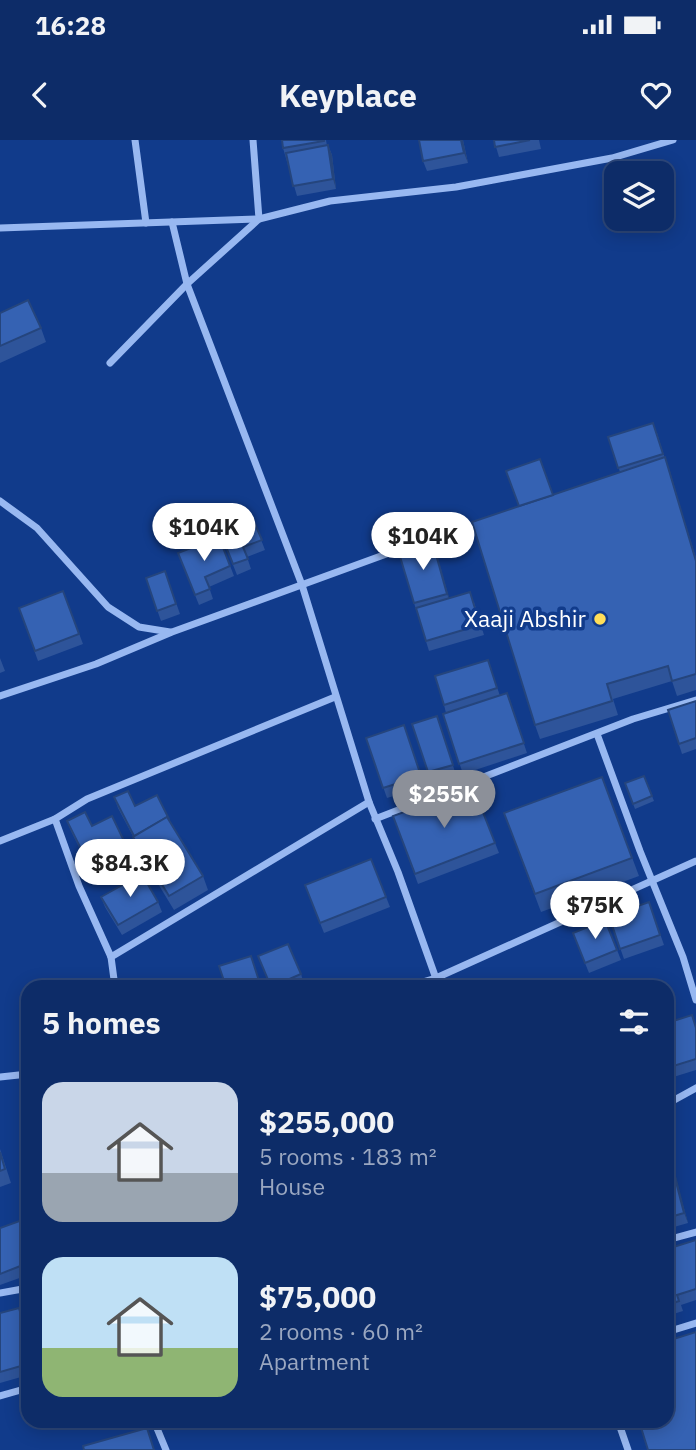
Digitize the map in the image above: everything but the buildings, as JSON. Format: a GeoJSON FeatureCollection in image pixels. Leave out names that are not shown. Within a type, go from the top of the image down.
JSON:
{"type":"FeatureCollection","features":[{"type":"Feature","properties":{"kind":"street"},"geometry":{"type":"LineString","coordinates":[[135,140],[146,223]]}},
{"type":"Feature","properties":{"kind":"street"},"geometry":{"type":"LineString","coordinates":[[253,140],[259,219]]}},
{"type":"Feature","properties":{"kind":"street"},"geometry":{"type":"LineString","coordinates":[[0,228],[259,219],[330,201],[456,187],[612,158],[673,140]]}},
{"type":"Feature","properties":{"kind":"street"},"geometry":{"type":"LineString","coordinates":[[110,363],[187,284],[259,219]]}},
{"type":"Feature","properties":{"kind":"street"},"geometry":{"type":"LineString","coordinates":[[172,222],[187,284],[302,585],[369,802],[398,872],[436,978]]}},
{"type":"Feature","properties":{"kind":"street"},"geometry":{"type":"LineString","coordinates":[[0,501],[37,528],[108,607],[139,627],[172,632]]}},
{"type":"Feature","properties":{"kind":"street"},"geometry":{"type":"LineString","coordinates":[[0,696],[96,664],[172,632],[422,541]]}},
{"type":"Feature","properties":{"kind":"street"},"geometry":{"type":"LineString","coordinates":[[0,841],[55,819],[87,799],[335,697]]}},
{"type":"Feature","properties":{"kind":"street"},"geometry":{"type":"LineString","coordinates":[[375,818],[633,719],[696,700]]}},
{"type":"Feature","properties":{"kind":"street"},"geometry":{"type":"LineString","coordinates":[[597,734],[683,957],[696,1000]]}},
{"type":"Feature","properties":{"kind":"street"},"geometry":{"type":"LineString","coordinates":[[111,957],[369,802]]}},
{"type":"Feature","properties":{"kind":"street"},"geometry":{"type":"LineString","coordinates":[[55,819],[79,886],[111,957],[114,980]]}},
{"type":"Feature","properties":{"kind":"street"},"geometry":{"type":"LineString","coordinates":[[429,980],[696,861]]}},
{"type":"Feature","properties":{"kind":"street"},"geometry":{"type":"LineString","coordinates":[[0,1077],[21,1075]]}},
{"type":"Feature","properties":{"kind":"street"},"geometry":{"type":"LineString","coordinates":[[674,1100],[696,1088]]}},
{"type":"Feature","properties":{"kind":"street"},"geometry":{"type":"LineString","coordinates":[[674,1238],[696,1232]]}},
{"type":"Feature","properties":{"kind":"street"},"geometry":{"type":"LineString","coordinates":[[0,1293],[21,1289]]}},
{"type":"Feature","properties":{"kind":"street"},"geometry":{"type":"LineString","coordinates":[[674,1330],[696,1322]]}},
{"type":"Feature","properties":{"kind":"street"},"geometry":{"type":"LineString","coordinates":[[0,1396],[21,1390]]}},
{"type":"Feature","properties":{"kind":"street"},"geometry":{"type":"LineString","coordinates":[[157,1428],[166,1450]]}},
{"type":"Feature","properties":{"kind":"street"},"geometry":{"type":"LineString","coordinates":[[620,1428],[628,1450]]}},
{"type":"Feature","properties":{"kind":"place","name":"Xaaji Abshir"},"geometry":{"type":"Point","coordinates":[600,619]}}]}
